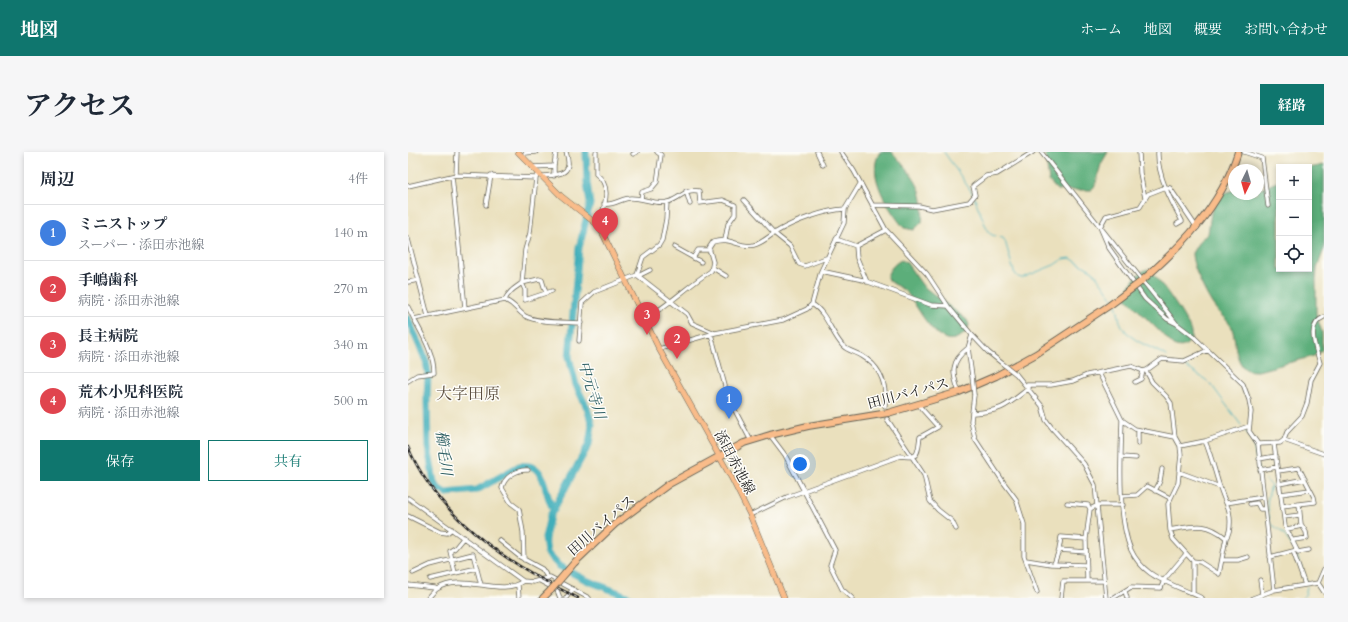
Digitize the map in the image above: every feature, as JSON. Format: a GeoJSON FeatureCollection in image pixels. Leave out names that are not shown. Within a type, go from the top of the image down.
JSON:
{"type":"FeatureCollection","features":[{"type":"Feature","properties":{"kind":"highway","name":"田川バイパス"},"geometry":{"type":"LineString","coordinates":[[543,598],[575,562],[615,524],[669,484],[719,455],[751,441],[770,435],[808,426],[888,414],[959,392],[996,376],[1078,328],[1140,282],[1169,257],[1197,228],[1218,196],[1233,168],[1238,152]]}},
{"type":"Feature","properties":{"kind":"main road","name":"添田赤池線"},"geometry":{"type":"LineString","coordinates":[[523,153],[539,176],[599,226],[658,349],[719,455],[750,515],[784,598]]}},
{"type":"Feature","properties":{"kind":"street"},"geometry":{"type":"LineString","coordinates":[[457,152],[454,176],[465,308]]}},
{"type":"Feature","properties":{"kind":"street"},"geometry":{"type":"LineString","coordinates":[[523,153],[536,152]]}},
{"type":"Feature","properties":{"kind":"street"},"geometry":{"type":"LineString","coordinates":[[554,176],[556,152]]}},
{"type":"Feature","properties":{"kind":"street"},"geometry":{"type":"LineString","coordinates":[[408,186],[454,176],[562,175],[568,166],[566,152]]}},
{"type":"Feature","properties":{"kind":"street"},"geometry":{"type":"LineString","coordinates":[[596,152],[596,174],[602,178],[607,194],[599,226]]}},
{"type":"Feature","properties":{"kind":"street"},"geometry":{"type":"LineString","coordinates":[[641,199],[642,192],[652,189],[657,182],[661,155],[657,152]]}},
{"type":"Feature","properties":{"kind":"street"},"geometry":{"type":"LineString","coordinates":[[817,152],[823,165]]}},
{"type":"Feature","properties":{"kind":"street"},"geometry":{"type":"LineString","coordinates":[[841,152],[854,171],[886,230],[927,274],[948,306],[972,335],[988,352],[1016,374],[1028,387],[1042,406],[1049,424],[1084,464],[1095,485],[1106,598]]}},
{"type":"Feature","properties":{"kind":"street"},"geometry":{"type":"LineString","coordinates":[[872,205],[919,206],[932,209],[969,202],[974,196],[973,186],[986,176],[997,174],[1033,152]]}},
{"type":"Feature","properties":{"kind":"street"},"geometry":{"type":"LineString","coordinates":[[1041,152],[1100,227],[1140,282],[1177,324],[1232,372],[1247,392],[1251,412],[1249,426],[1251,435],[1258,444],[1274,590]]}},
{"type":"Feature","properties":{"kind":"street"},"geometry":{"type":"LineString","coordinates":[[1139,152],[1140,173],[1146,198]]}},
{"type":"Feature","properties":{"kind":"street"},"geometry":{"type":"LineString","coordinates":[[1158,152],[1157,157],[1166,188],[1182,221],[1177,224]]}},
{"type":"Feature","properties":{"kind":"street"},"geometry":{"type":"LineString","coordinates":[[1244,152],[1262,158],[1268,206]]}},
{"type":"Feature","properties":{"kind":"street"},"geometry":{"type":"LineString","coordinates":[[532,167],[554,166]]}},
{"type":"Feature","properties":{"kind":"street"},"geometry":{"type":"LineString","coordinates":[[486,205],[491,176]]}},
{"type":"Feature","properties":{"kind":"street"},"geometry":{"type":"LineString","coordinates":[[539,176],[530,233],[525,250],[522,283],[525,290],[525,300],[552,291]]}},
{"type":"Feature","properties":{"kind":"street"},"geometry":{"type":"LineString","coordinates":[[658,349],[713,334],[783,320],[801,312],[812,304],[826,258],[844,224],[844,209],[860,184]]}},
{"type":"Feature","properties":{"kind":"street"},"geometry":{"type":"LineString","coordinates":[[1100,227],[1106,216],[1140,207],[1148,194],[1170,188],[1197,228]]}},
{"type":"Feature","properties":{"kind":"street"},"geometry":{"type":"LineString","coordinates":[[604,204],[608,205],[624,199],[667,202],[678,198],[686,191],[699,191],[700,203],[723,200],[735,206],[735,214],[728,224],[725,240]]}},
{"type":"Feature","properties":{"kind":"street"},"geometry":{"type":"LineString","coordinates":[[686,191],[690,199],[690,204]]}},
{"type":"Feature","properties":{"kind":"street"},"geometry":{"type":"LineString","coordinates":[[744,200],[774,233],[790,246],[799,264],[802,266],[826,258]]}},
{"type":"Feature","properties":{"kind":"street"},"geometry":{"type":"LineString","coordinates":[[638,276],[643,257],[659,245],[662,240],[666,219],[667,202]]}},
{"type":"Feature","properties":{"kind":"street"},"geometry":{"type":"LineString","coordinates":[[713,268],[710,250],[710,245],[712,242],[725,240],[741,245],[752,246],[774,233],[822,213],[844,209]]}},
{"type":"Feature","properties":{"kind":"street"},"geometry":{"type":"LineString","coordinates":[[1100,227],[1109,248],[1145,298],[1167,319],[1177,324]]}},
{"type":"Feature","properties":{"kind":"street"},"geometry":{"type":"LineString","coordinates":[[836,239],[856,246],[886,230]]}},
{"type":"Feature","properties":{"kind":"street"},"geometry":{"type":"LineString","coordinates":[[408,239],[428,316]]}},
{"type":"Feature","properties":{"kind":"street"},"geometry":{"type":"LineString","coordinates":[[856,246],[857,258],[867,282]]}},
{"type":"Feature","properties":{"kind":"street"},"geometry":{"type":"LineString","coordinates":[[674,247],[701,262]]}},
{"type":"Feature","properties":{"kind":"street"},"geometry":{"type":"LineString","coordinates":[[693,258],[698,250],[710,250]]}},
{"type":"Feature","properties":{"kind":"street"},"geometry":{"type":"LineString","coordinates":[[713,268],[726,276]]}},
{"type":"Feature","properties":{"kind":"street"},"geometry":{"type":"LineString","coordinates":[[644,319],[671,302],[692,283],[713,268]]}},
{"type":"Feature","properties":{"kind":"street"},"geometry":{"type":"LineString","coordinates":[[580,341],[582,303],[594,292],[626,281],[650,270]]}},
{"type":"Feature","properties":{"kind":"street"},"geometry":{"type":"LineString","coordinates":[[821,271],[867,282],[931,305],[948,306]]}},
{"type":"Feature","properties":{"kind":"street"},"geometry":{"type":"LineString","coordinates":[[638,276],[687,314],[692,323],[713,334],[728,398],[751,441]]}},
{"type":"Feature","properties":{"kind":"street"},"geometry":{"type":"LineString","coordinates":[[505,300],[507,295],[522,283],[539,279],[542,280],[546,292]]}},
{"type":"Feature","properties":{"kind":"street"},"geometry":{"type":"LineString","coordinates":[[408,282],[419,280]]}},
{"type":"Feature","properties":{"kind":"street"},"geometry":{"type":"LineString","coordinates":[[414,319],[505,300],[517,307],[526,317],[548,321],[581,323]]}},
{"type":"Feature","properties":{"kind":"street"},"geometry":{"type":"LineString","coordinates":[[812,304],[823,314],[842,345],[861,356],[876,368],[886,386],[885,406]]}},
{"type":"Feature","properties":{"kind":"street"},"geometry":{"type":"LineString","coordinates":[[408,307],[428,347],[434,366],[434,373],[417,375],[408,381]]}},
{"type":"Feature","properties":{"kind":"street"},"geometry":{"type":"LineString","coordinates":[[1258,444],[1280,443],[1284,440],[1287,432],[1302,416],[1307,403],[1311,380],[1322,362],[1313,337],[1313,329],[1316,323],[1324,317]]}},
{"type":"Feature","properties":{"kind":"street"},"geometry":{"type":"LineString","coordinates":[[972,335],[968,348],[974,395],[971,421],[975,439],[1016,499],[1024,524],[1024,556],[1037,592]]}},
{"type":"Feature","properties":{"kind":"street"},"geometry":{"type":"LineString","coordinates":[[959,392],[953,371],[960,355],[968,348]]}},
{"type":"Feature","properties":{"kind":"street"},"geometry":{"type":"LineString","coordinates":[[1135,382],[1141,379],[1144,371],[1162,359],[1184,361],[1208,350]]}},
{"type":"Feature","properties":{"kind":"street"},"geometry":{"type":"LineString","coordinates":[[973,413],[999,410],[1005,407],[1028,387],[1051,386],[1087,375],[1131,366],[1144,371],[1171,403],[1175,436],[1180,446],[1181,455],[1178,483],[1168,504],[1170,530],[1173,538],[1186,554],[1194,561],[1200,562],[1219,574],[1228,534],[1230,518],[1229,509],[1220,487],[1213,461],[1204,441]]}},
{"type":"Feature","properties":{"kind":"street"},"geometry":{"type":"LineString","coordinates":[[1099,373],[1122,420],[1122,496],[1128,540],[1134,555],[1149,572],[1202,598]]}},
{"type":"Feature","properties":{"kind":"street"},"geometry":{"type":"LineString","coordinates":[[750,515],[787,497],[900,456],[911,458],[916,455],[919,450],[920,438],[938,427],[919,404]]}},
{"type":"Feature","properties":{"kind":"street"},"geometry":{"type":"LineString","coordinates":[[887,419],[911,458],[924,475],[930,501],[938,510],[952,521],[956,529]]}},
{"type":"Feature","properties":{"kind":"street"},"geometry":{"type":"LineString","coordinates":[[1122,420],[1138,430],[1175,436]]}},
{"type":"Feature","properties":{"kind":"street"},"geometry":{"type":"LineString","coordinates":[[1180,446],[1204,441],[1249,426]]}},
{"type":"Feature","properties":{"kind":"street"},"geometry":{"type":"LineString","coordinates":[[1138,430],[1138,444]]}},
{"type":"Feature","properties":{"kind":"street"},"geometry":{"type":"LineString","coordinates":[[770,435],[784,455],[835,550],[830,565],[842,589],[852,598]]}},
{"type":"Feature","properties":{"kind":"street"},"geometry":{"type":"LineString","coordinates":[[1284,440],[1324,454]]}},
{"type":"Feature","properties":{"kind":"street"},"geometry":{"type":"LineString","coordinates":[[1274,444],[1284,517],[1287,529],[1294,540],[1295,550],[1305,585]]}},
{"type":"Feature","properties":{"kind":"street"},"geometry":{"type":"LineString","coordinates":[[1259,459],[1276,456]]}},
{"type":"Feature","properties":{"kind":"street"},"geometry":{"type":"LineString","coordinates":[[1122,457],[1136,458]]}},
{"type":"Feature","properties":{"kind":"street"},"geometry":{"type":"LineString","coordinates":[[1260,470],[1299,468],[1315,502],[1282,506]]}},
{"type":"Feature","properties":{"kind":"street"},"geometry":{"type":"LineString","coordinates":[[1155,491],[1160,481],[1162,469]]}},
{"type":"Feature","properties":{"kind":"street"},"geometry":{"type":"LineString","coordinates":[[524,560],[523,532],[519,509],[511,503],[502,488],[502,483],[509,476],[518,471],[528,470]]}},
{"type":"Feature","properties":{"kind":"street"},"geometry":{"type":"LineString","coordinates":[[1179,472],[1220,487]]}},
{"type":"Feature","properties":{"kind":"street"},"geometry":{"type":"LineString","coordinates":[[1279,484],[1305,480]]}},
{"type":"Feature","properties":{"kind":"street"},"geometry":{"type":"LineString","coordinates":[[1122,496],[1137,495],[1147,486],[1170,498]]}},
{"type":"Feature","properties":{"kind":"street"},"geometry":{"type":"LineString","coordinates":[[1281,494],[1310,490]]}},
{"type":"Feature","properties":{"kind":"street"},"geometry":{"type":"LineString","coordinates":[[1226,503],[1263,497]]}},
{"type":"Feature","properties":{"kind":"street"},"geometry":{"type":"LineString","coordinates":[[408,498],[452,528],[523,581],[533,582],[548,578],[553,579],[589,598]]}},
{"type":"Feature","properties":{"kind":"street"},"geometry":{"type":"LineString","coordinates":[[1067,503],[1088,505],[1090,509]]}},
{"type":"Feature","properties":{"kind":"street"},"geometry":{"type":"LineString","coordinates":[[1250,504],[1257,503],[1260,510],[1265,509]]}},
{"type":"Feature","properties":{"kind":"street"},"geometry":{"type":"LineString","coordinates":[[1294,540],[1307,538],[1302,526],[1299,504]]}},
{"type":"Feature","properties":{"kind":"street"},"geometry":{"type":"LineString","coordinates":[[1087,581],[1086,539],[1090,509],[1098,505],[1123,505]]}},
{"type":"Feature","properties":{"kind":"street"},"geometry":{"type":"LineString","coordinates":[[1284,517],[1300,515]]}},
{"type":"Feature","properties":{"kind":"street"},"geometry":{"type":"LineString","coordinates":[[408,516],[440,532],[447,533],[452,528]]}},
{"type":"Feature","properties":{"kind":"street"},"geometry":{"type":"LineString","coordinates":[[1170,530],[1196,525],[1214,528],[1226,538]]}},
{"type":"Feature","properties":{"kind":"street"},"geometry":{"type":"LineString","coordinates":[[1287,529],[1302,526]]}},
{"type":"Feature","properties":{"kind":"street"},"geometry":{"type":"LineString","coordinates":[[455,573],[450,551],[455,548],[464,537]]}},
{"type":"Feature","properties":{"kind":"street"},"geometry":{"type":"LineString","coordinates":[[1054,564],[1059,550],[1061,537],[1086,539]]}},
{"type":"Feature","properties":{"kind":"street"},"geometry":{"type":"LineString","coordinates":[[499,540],[524,560],[542,570],[548,578]]}},
{"type":"Feature","properties":{"kind":"street"},"geometry":{"type":"LineString","coordinates":[[473,544],[473,554],[481,585]]}},
{"type":"Feature","properties":{"kind":"street"},"geometry":{"type":"LineString","coordinates":[[1059,550],[1086,552]]}},
{"type":"Feature","properties":{"kind":"street"},"geometry":{"type":"LineString","coordinates":[[1270,557],[1295,550],[1298,552],[1309,550]]}},
{"type":"Feature","properties":{"kind":"street"},"geometry":{"type":"LineString","coordinates":[[413,573],[430,565],[473,554]]}},
{"type":"Feature","properties":{"kind":"street"},"geometry":{"type":"LineString","coordinates":[[1113,598],[1134,586],[1161,588],[1164,580],[1186,554]]}},
{"type":"Feature","properties":{"kind":"street"},"geometry":{"type":"LineString","coordinates":[[1222,560],[1238,560],[1248,557]]}},
{"type":"Feature","properties":{"kind":"street"},"geometry":{"type":"LineString","coordinates":[[1026,560],[1054,564],[1086,565]]}},
{"type":"Feature","properties":{"kind":"street"},"geometry":{"type":"LineString","coordinates":[[1193,593],[1194,561]]}},
{"type":"Feature","properties":{"kind":"street"},"geometry":{"type":"LineString","coordinates":[[430,579],[477,568]]}},
{"type":"Feature","properties":{"kind":"street"},"geometry":{"type":"LineString","coordinates":[[1318,584],[1324,569]]}},
{"type":"Feature","properties":{"kind":"street"},"geometry":{"type":"LineString","coordinates":[[430,597],[435,590],[435,578]]}},
{"type":"Feature","properties":{"kind":"street"},"geometry":{"type":"LineString","coordinates":[[1260,580],[1262,594]]}},
{"type":"Feature","properties":{"kind":"street"},"geometry":{"type":"LineString","coordinates":[[408,585],[435,590],[454,584],[481,585],[502,589],[518,585],[523,581]]}},
{"type":"Feature","properties":{"kind":"street"},"geometry":{"type":"LineString","coordinates":[[540,581],[557,590],[560,596],[566,598],[573,589]]}},
{"type":"Feature","properties":{"kind":"street"},"geometry":{"type":"LineString","coordinates":[[1061,598],[1063,581],[1104,581]]}},
{"type":"Feature","properties":{"kind":"street"},"geometry":{"type":"LineString","coordinates":[[1256,598],[1262,594],[1274,590],[1318,584]]}},
{"type":"Feature","properties":{"kind":"street"},"geometry":{"type":"LineString","coordinates":[[1318,584],[1324,592]]}},
{"type":"Feature","properties":{"kind":"street"},"geometry":{"type":"LineString","coordinates":[[518,585],[519,598]]}},
{"type":"Feature","properties":{"kind":"street"},"geometry":{"type":"LineString","coordinates":[[1126,591],[1127,598]]}},
{"type":"Feature","properties":{"kind":"street"},"geometry":{"type":"LineString","coordinates":[[1269,592],[1270,597]]}},
{"type":"Feature","properties":{"kind":"green space"},"geometry":{"type":"Polygon","coordinates":[[[880,152],[892,152],[912,176],[920,191],[923,210],[922,222],[914,230],[904,228],[886,203],[881,192],[875,171],[876,161],[880,152]]]}},
{"type":"Feature","properties":{"kind":"green space"},"geometry":{"type":"Polygon","coordinates":[[[1045,152],[1108,152],[1101,164],[1095,186],[1091,190],[1057,190],[1049,181],[1045,152]]]}},
{"type":"Feature","properties":{"kind":"green space"},"geometry":{"type":"Polygon","coordinates":[[[1324,165],[1324,249],[1317,268],[1316,279],[1316,314],[1322,332],[1322,350],[1314,356],[1258,371],[1248,370],[1243,367],[1236,352],[1231,326],[1212,304],[1204,290],[1194,266],[1192,253],[1200,240],[1208,234],[1211,213],[1219,195],[1228,192],[1228,200],[1264,200],[1264,187],[1276,182],[1276,272],[1312,272],[1312,167],[1324,165]]]}},
{"type":"Feature","properties":{"kind":"green space"},"geometry":{"type":"Polygon","coordinates":[[[901,260],[906,262],[923,286],[967,320],[969,325],[963,335],[957,338],[949,339],[942,337],[935,332],[907,293],[887,278],[892,268],[901,260]]]}},
{"type":"Feature","properties":{"kind":"green space"},"geometry":{"type":"Polygon","coordinates":[[[1148,269],[1173,300],[1189,327],[1191,339],[1182,347],[1173,345],[1126,298],[1128,289],[1136,276],[1148,269]]]}},
{"type":"Feature","properties":{"kind":"waterway","name":"中元寺川"},"geometry":{"type":"LineString","coordinates":[[586,152],[587,182],[590,204],[579,248],[569,357],[576,385],[587,408],[592,425],[589,444],[550,516],[545,538],[547,553],[559,566],[586,580],[632,598]]}},
{"type":"Feature","properties":{"kind":"waterway"},"geometry":{"type":"LineString","coordinates":[[944,152],[973,194]]}},
{"type":"Feature","properties":{"kind":"waterway"},"geometry":{"type":"LineString","coordinates":[[974,197],[988,232],[992,235],[1003,238],[1005,241],[1014,272],[1018,277],[1022,278],[1054,265],[1063,259],[1070,258],[1093,271],[1114,300]]}},
{"type":"Feature","properties":{"kind":"waterway"},"geometry":{"type":"LineString","coordinates":[[1116,305],[1121,324],[1126,331],[1136,340],[1166,356]]}},
{"type":"Feature","properties":{"kind":"waterway","name":"櫛毛川"},"geometry":{"type":"LineString","coordinates":[[408,319],[426,361],[428,373],[428,447],[434,482],[439,489],[446,493],[477,490],[519,466],[529,466],[535,468],[540,473],[550,503],[554,510]]}},
{"type":"Feature","properties":{"kind":"waterway"},"geometry":{"type":"LineString","coordinates":[[1183,365],[1206,380],[1213,387],[1241,425]]}},
{"type":"Feature","properties":{"kind":"waterway"},"geometry":{"type":"LineString","coordinates":[[1245,430],[1253,442],[1258,469]]}},
{"type":"Feature","properties":{"kind":"waterway"},"geometry":{"type":"LineString","coordinates":[[1266,480],[1271,485],[1267,502],[1270,523],[1283,533],[1293,547]]}},
{"type":"Feature","properties":{"kind":"waterway"},"geometry":{"type":"LineString","coordinates":[[1296,554],[1307,583]]}},
{"type":"Feature","properties":{"kind":"waterway"},"geometry":{"type":"LineString","coordinates":[[1302,598],[1305,595],[1307,587]]}},
{"type":"Feature","properties":{"kind":"railway"},"geometry":{"type":"LineString","coordinates":[[408,447],[421,473],[457,518],[479,537],[527,571],[578,598]]}},
{"type":"Feature","properties":{"kind":"place","name":"荒木小児科医院"},"geometry":{"type":"Point","coordinates":[605,241]}},
{"type":"Feature","properties":{"kind":"place","name":"長主病院"},"geometry":{"type":"Point","coordinates":[647,335]}},
{"type":"Feature","properties":{"kind":"place","name":"手嶋歯科"},"geometry":{"type":"Point","coordinates":[677,359]}},
{"type":"Feature","properties":{"kind":"place","name":"ミニストップ"},"geometry":{"type":"Point","coordinates":[729,419]}},
{"type":"Feature","properties":{"kind":"district","name":"大字田原"},"geometry":{"type":"Point","coordinates":[468,393]}}]}
